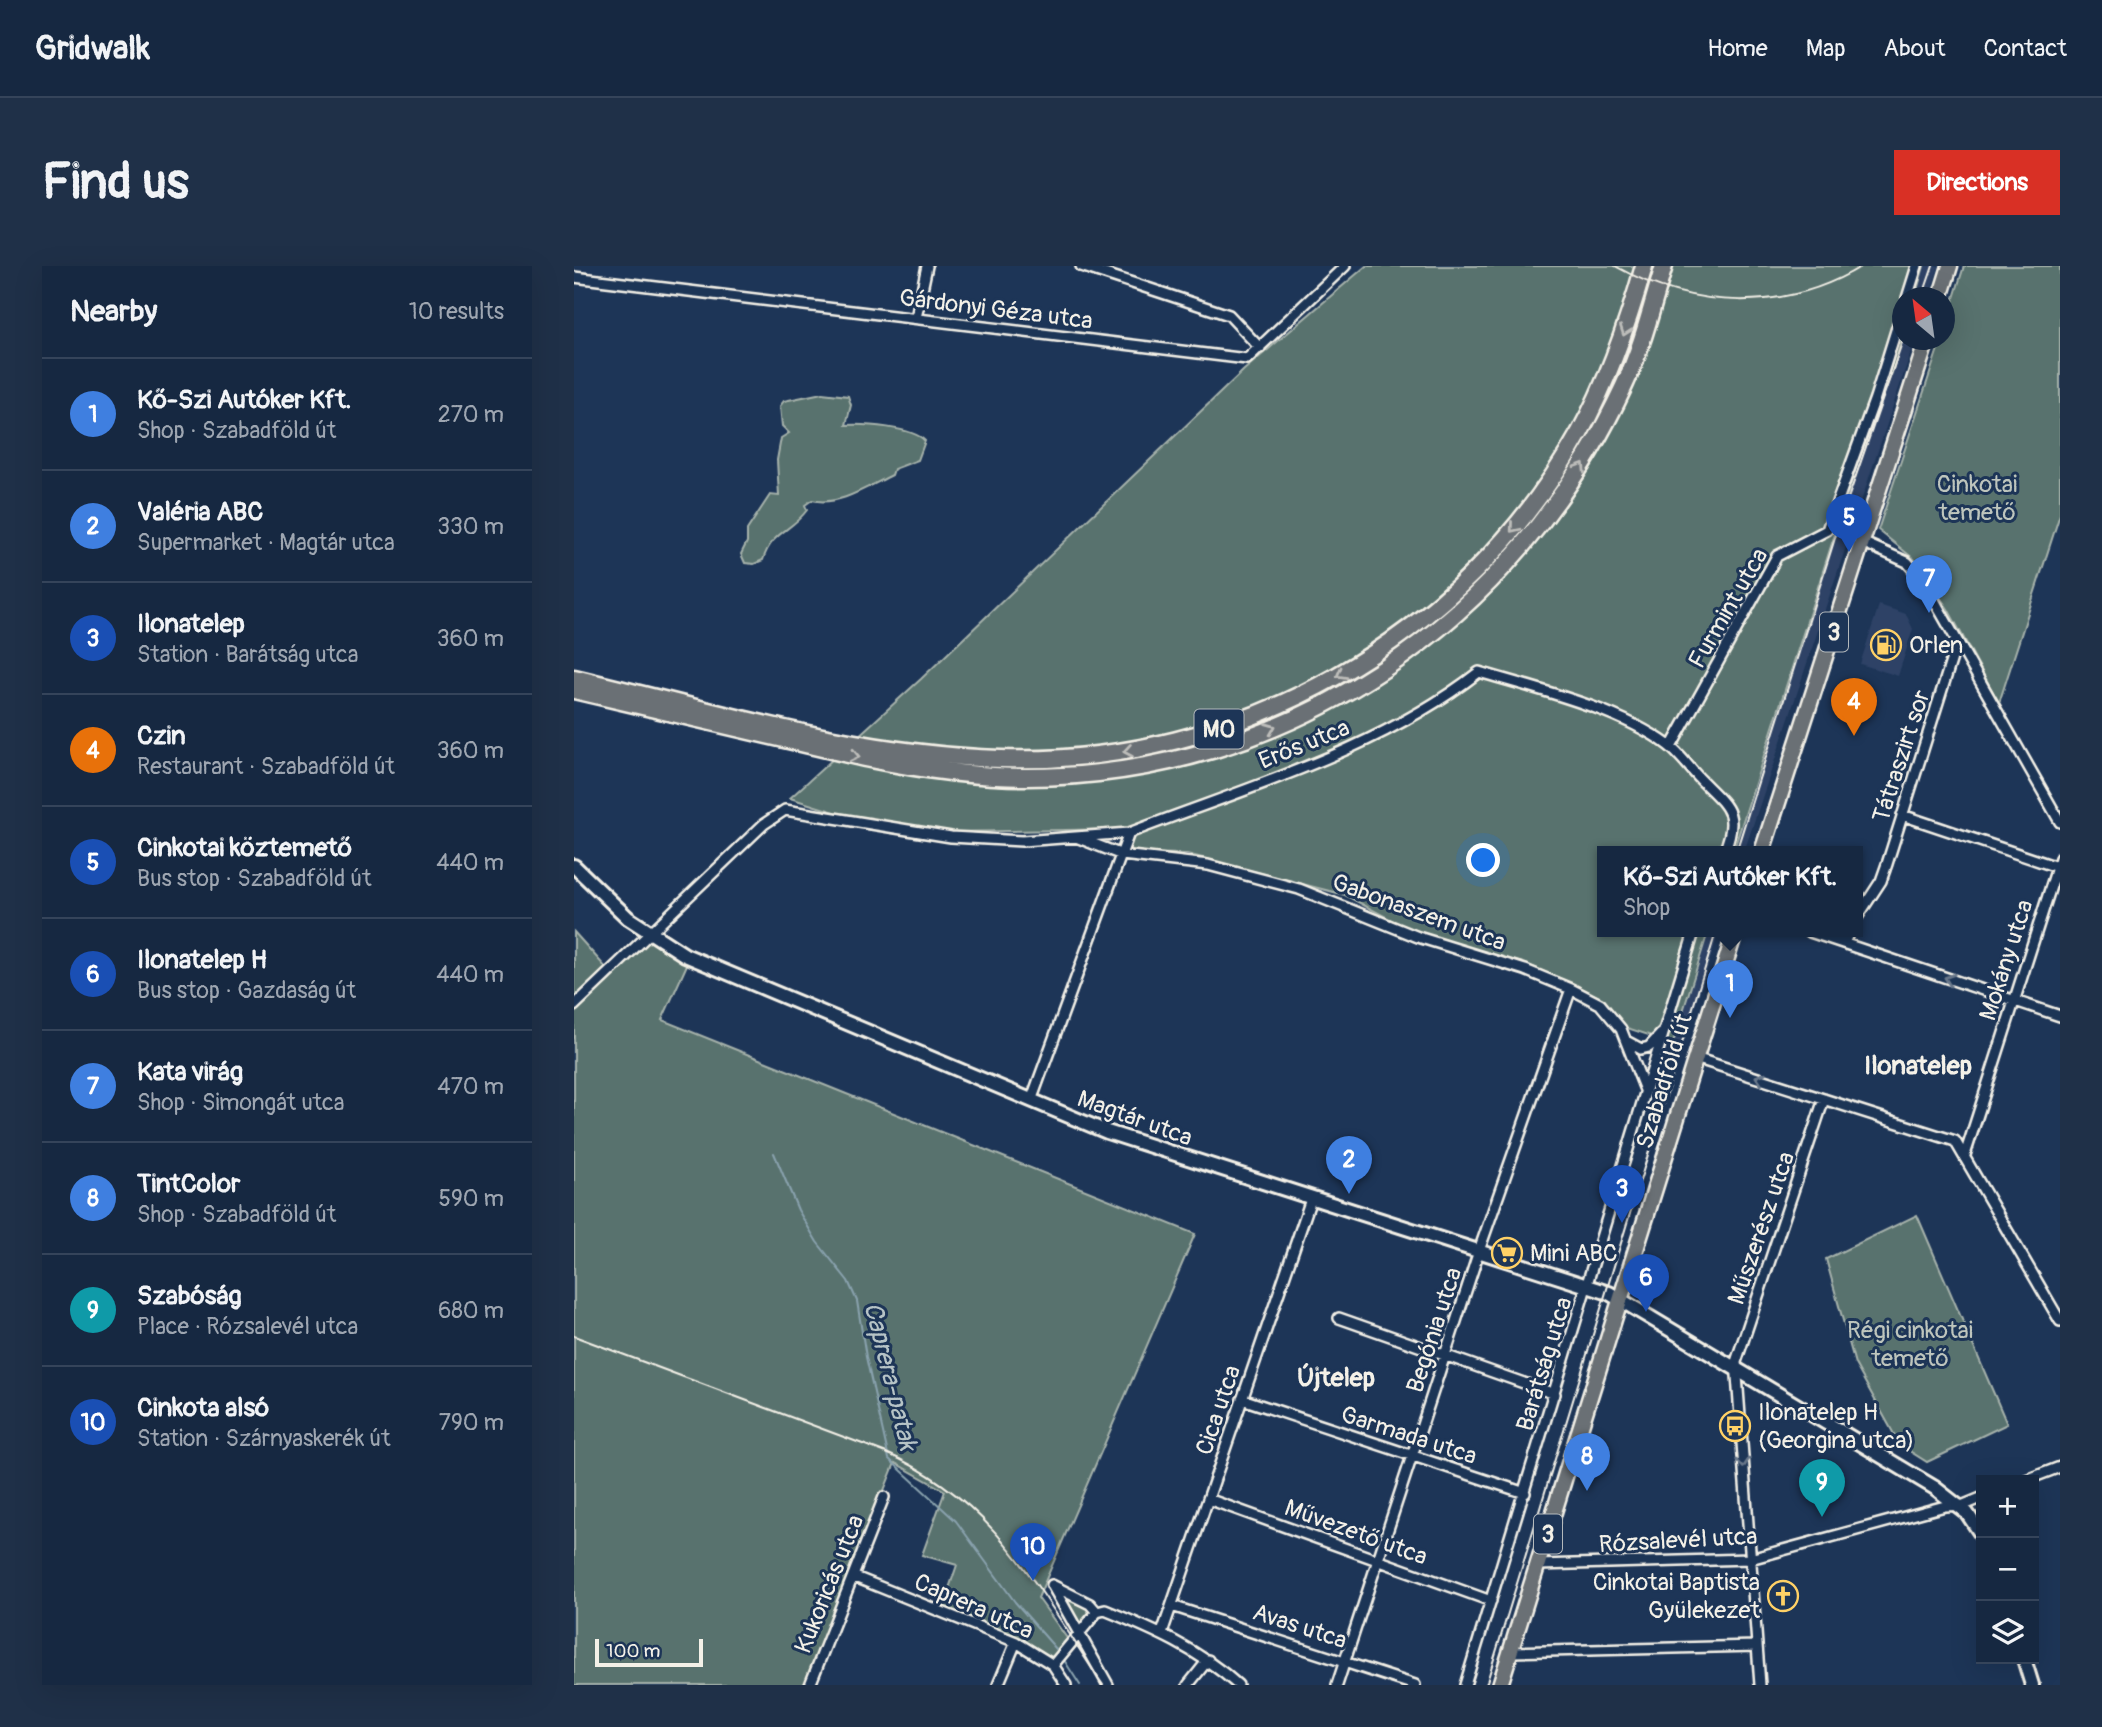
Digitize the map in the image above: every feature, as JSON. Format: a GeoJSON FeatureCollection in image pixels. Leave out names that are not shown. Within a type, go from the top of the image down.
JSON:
{"type":"FeatureCollection","features":[{"type":"Feature","properties":{"kind":"highway","name":"M0"},"geometry":{"type":"LineString","coordinates":[[574,678],[838,738],[912,751],[980,758],[1060,759],[1122,752],[1170,743],[1259,715],[1346,672],[1404,634],[1456,590],[1510,533],[1552,478],[1593,408],[1630,318],[1644,266]]}},
{"type":"Feature","properties":{"kind":"highway","name":"M0"},"geometry":{"type":"LineString","coordinates":[[574,690],[864,758],[932,770],[990,776],[1030,777],[1113,771],[1191,755],[1274,727],[1334,699],[1403,659],[1459,613],[1512,560],[1566,492],[1604,428],[1638,351],[1664,266]]}},
{"type":"Feature","properties":{"kind":"main road"},"geometry":{"type":"LineString","coordinates":[[1943,287],[1950,266]]}},
{"type":"Feature","properties":{"kind":"main road","name":"3"},"geometry":{"type":"LineString","coordinates":[[1764,846],[1924,350]]}},
{"type":"Feature","properties":{"kind":"main road","name":"Szabadföld út"},"geometry":{"type":"LineString","coordinates":[[1500,1685],[1733,937]]}},
{"type":"Feature","properties":{"kind":"street"},"geometry":{"type":"LineString","coordinates":[[916,318],[927,266]]}},
{"type":"Feature","properties":{"kind":"street"},"geometry":{"type":"LineString","coordinates":[[1081,266],[1230,316],[1260,348],[1346,266]]}},
{"type":"Feature","properties":{"kind":"street"},"geometry":{"type":"LineString","coordinates":[[1910,287],[1917,266]]}},
{"type":"Feature","properties":{"kind":"street","name":"Gárdonyi Géza utca"},"geometry":{"type":"LineString","coordinates":[[574,277],[1247,359],[1260,348]]}},
{"type":"Feature","properties":{"kind":"street","name":"Furmint utca"},"geometry":{"type":"LineString","coordinates":[[1671,747],[1777,556],[1827,530],[1892,343]]}},
{"type":"Feature","properties":{"kind":"street"},"geometry":{"type":"LineString","coordinates":[[1862,542],[1907,562],[1922,579],[2060,822]]}},
{"type":"Feature","properties":{"kind":"street","name":"Tátraszirt sor"},"geometry":{"type":"LineString","coordinates":[[1863,906],[1868,895],[1881,881],[1957,642]]}},
{"type":"Feature","properties":{"kind":"street","name":"Erős utca"},"geometry":{"type":"LineString","coordinates":[[1129,833],[1315,763],[1442,701],[1479,672],[1546,692],[1644,729],[1671,747],[1728,807],[1733,831],[1727,846]]}},
{"type":"Feature","properties":{"kind":"street"},"geometry":{"type":"LineString","coordinates":[[574,1006],[764,824],[785,810],[951,837],[1021,841],[1129,833],[1031,1101]]}},
{"type":"Feature","properties":{"kind":"street"},"geometry":{"type":"LineString","coordinates":[[1902,815],[2058,862]]}},
{"type":"Feature","properties":{"kind":"street","name":"Gabonaszem utca"},"geometry":{"type":"LineString","coordinates":[[1076,837],[1122,855],[1208,865],[1299,889],[1418,937],[1525,970],[1571,989],[1600,1004],[1621,1029],[1644,1079],[1646,1092]]}},
{"type":"Feature","properties":{"kind":"street","name":"Mokány utca"},"geometry":{"type":"LineString","coordinates":[[1965,1155],[2058,862]]}},
{"type":"Feature","properties":{"kind":"street","name":"Magtár utca"},"geometry":{"type":"LineString","coordinates":[[574,866],[607,901],[651,935],[701,963],[1031,1101],[1107,1132],[1586,1288],[1609,1293],[1935,1488],[1958,1505],[1976,1528]]}},
{"type":"Feature","properties":{"kind":"street","name":"Barátság utca"},"geometry":{"type":"LineString","coordinates":[[1465,1685],[1692,937]]}},
{"type":"Feature","properties":{"kind":"street"},"geometry":{"type":"LineString","coordinates":[[1825,937],[2060,1016]]}},
{"type":"Feature","properties":{"kind":"street"},"geometry":{"type":"LineString","coordinates":[[1844,943],[1847,937]]}},
{"type":"Feature","properties":{"kind":"street","name":"Begónia utca"},"geometry":{"type":"LineString","coordinates":[[1337,1685],[1479,1253],[1571,989]]}},
{"type":"Feature","properties":{"kind":"street"},"geometry":{"type":"LineString","coordinates":[[1626,1041],[1641,1049],[1649,1047],[1664,1030]]}},
{"type":"Feature","properties":{"kind":"street"},"geometry":{"type":"LineString","coordinates":[[1695,1058],[1955,1142],[2060,1321]]}},
{"type":"Feature","properties":{"kind":"street","name":"Műszerész utca"},"geometry":{"type":"LineString","coordinates":[[1760,1685],[1737,1359],[1824,1099]]}},
{"type":"Feature","properties":{"kind":"street","name":"Cica utca"},"geometry":{"type":"LineString","coordinates":[[1162,1633],[1311,1199]]}},
{"type":"Feature","properties":{"kind":"street"},"geometry":{"type":"LineString","coordinates":[[1339,1318],[1555,1394]]}},
{"type":"Feature","properties":{"kind":"street","name":"Garmada utca"},"geometry":{"type":"LineString","coordinates":[[1242,1399],[1524,1493]]}},
{"type":"Feature","properties":{"kind":"street"},"geometry":{"type":"LineString","coordinates":[[2039,1475],[2060,1467]]}},
{"type":"Feature","properties":{"kind":"street","name":"Kukoricás utca"},"geometry":{"type":"LineString","coordinates":[[810,1685],[855,1577],[884,1497]]}},
{"type":"Feature","properties":{"kind":"street","name":"Művezető utca"},"geometry":{"type":"LineString","coordinates":[[1208,1499],[1491,1601]]}},
{"type":"Feature","properties":{"kind":"street","name":"Rózsalevél utca"},"geometry":{"type":"LineString","coordinates":[[1538,1565],[1750,1559],[1976,1500]]}},
{"type":"Feature","properties":{"kind":"street","name":"Caprera utca"},"geometry":{"type":"LineString","coordinates":[[855,1577],[1016,1642],[1053,1665],[1066,1685]]}},
{"type":"Feature","properties":{"kind":"street"},"geometry":{"type":"LineString","coordinates":[[1097,1612],[1090,1604],[1052,1585],[1108,1685]]}},
{"type":"Feature","properties":{"kind":"street","name":"Avas utca"},"geometry":{"type":"LineString","coordinates":[[1172,1606],[1346,1660],[1415,1685]]}},
{"type":"Feature","properties":{"kind":"street"},"geometry":{"type":"LineString","coordinates":[[1053,1665],[1097,1612],[1105,1609],[1162,1633],[1208,1660],[1238,1685]]}},
{"type":"Feature","properties":{"kind":"street"},"geometry":{"type":"LineString","coordinates":[[998,1685],[1016,1642]]}},
{"type":"Feature","properties":{"kind":"street"},"geometry":{"type":"LineString","coordinates":[[1510,1652],[1757,1646]]}},
{"type":"Feature","properties":{"kind":"street"},"geometry":{"type":"LineString","coordinates":[[1188,1685],[1208,1660]]}},
{"type":"Feature","properties":{"kind":"street"},"geometry":{"type":"LineString","coordinates":[[2026,1664],[2032,1685]]}},
{"type":"Feature","properties":{"kind":"shaded area"},"geometry":{"type":"Polygon","coordinates":[[[1924,266],[1939,266],[1932,287],[1918,287],[1924,266]]]}},
{"type":"Feature","properties":{"kind":"shaded area"},"geometry":{"type":"Polygon","coordinates":[[[1897,350],[1912,350],[1746,846],[1735,846],[1857,465],[1897,350]]]}},
{"type":"Feature","properties":{"kind":"shaded area"},"geometry":{"type":"Polygon","coordinates":[[[1879,605],[1906,614],[1913,629],[1898,676],[1860,664],[1879,605]]]}},
{"type":"Feature","properties":{"kind":"shaded area"},"geometry":{"type":"Polygon","coordinates":[[[1706,937],[1717,937],[1682,1046],[1673,1043],[1706,937]]]}},
{"type":"Feature","properties":{"kind":"green space"},"geometry":{"type":"Polygon","coordinates":[[[1366,266],[1924,266],[1918,287],[1892,287],[1892,350],[1898,350],[1893,370],[1857,465],[1735,846],[1597,846],[1597,937],[1706,937],[1673,1043],[1624,1027],[1605,1000],[1573,984],[1526,964],[1445,942],[1397,923],[1345,895],[1187,854],[1120,853],[1122,829],[949,832],[841,814],[790,798],[921,679],[1244,370],[1366,266]]]}},
{"type":"Feature","properties":{"kind":"green space","name":"Cinkotai temető"},"geometry":{"type":"Polygon","coordinates":[[[1964,266],[2060,266],[2060,514],[1999,703],[1948,609],[1914,559],[1878,530],[1938,350],[1955,350],[1955,295],[1964,266]]]}},
{"type":"Feature","properties":{"kind":"green space"},"geometry":{"type":"Polygon","coordinates":[[[822,393],[848,396],[851,405],[846,425],[888,427],[919,436],[925,441],[918,460],[894,469],[892,475],[843,498],[832,501],[812,500],[805,505],[807,510],[801,517],[771,543],[763,560],[754,564],[745,563],[741,554],[747,542],[747,530],[770,495],[779,496],[777,460],[781,438],[789,433],[782,426],[780,406],[784,401],[822,393]]]}},
{"type":"Feature","properties":{"kind":"green space"},"geometry":{"type":"Polygon","coordinates":[[[574,932],[607,969],[644,937],[690,958],[662,1020],[1195,1234],[1038,1598],[1069,1641],[1052,1660],[1015,1637],[943,1606],[957,1565],[922,1555],[945,1491],[895,1463],[806,1685],[574,1685],[574,932]]]}},
{"type":"Feature","properties":{"kind":"green space","name":"Régi cinkotai temető"},"geometry":{"type":"Polygon","coordinates":[[[1917,1215],[2007,1424],[1927,1462],[1900,1445],[1855,1364],[1826,1259],[1917,1215]]]}},
{"type":"Feature","properties":{"kind":"green space"},"geometry":{"type":"Polygon","coordinates":[[[1060,1594],[1090,1607],[1090,1613],[1078,1629],[1060,1594]]]}},
{"type":"Feature","properties":{"kind":"waterway","name":"Caprera-patak"},"geometry":{"type":"LineString","coordinates":[[774,1153],[798,1210],[817,1242],[848,1281],[857,1301],[866,1357],[889,1459],[956,1521],[1015,1602],[1057,1650]]}},
{"type":"Feature","properties":{"kind":"waterway","name":"Caprera-patak"},"geometry":{"type":"LineString","coordinates":[[1064,1660],[1080,1685]]}},
{"type":"Feature","properties":{"kind":"tram line"},"geometry":{"type":"LineString","coordinates":[[1615,266],[1645,281],[1676,291],[1707,298],[1739,300],[1802,292],[1833,281],[1862,266]]}},
{"type":"Feature","properties":{"kind":"tram line"},"geometry":{"type":"LineString","coordinates":[[1926,287],[1933,266]]}},
{"type":"Feature","properties":{"kind":"tram line"},"geometry":{"type":"LineString","coordinates":[[1738,846],[1841,519],[1900,350]]}},
{"type":"Feature","properties":{"kind":"tram line"},"geometry":{"type":"LineString","coordinates":[[1486,1685],[1714,937]]}},
{"type":"Feature","properties":{"kind":"tram line"},"geometry":{"type":"LineString","coordinates":[[574,1336],[884,1452],[922,1471],[956,1495],[985,1521],[1011,1551],[1103,1685]]}},
{"type":"Feature","properties":{"kind":"place","name":"Cinkotai köztemető"},"geometry":{"type":"Point","coordinates":[1849,552]}},
{"type":"Feature","properties":{"kind":"place","name":"Kata virág"},"geometry":{"type":"Point","coordinates":[1929,613]}},
{"type":"Feature","properties":{"kind":"place","name":"Orlen"},"geometry":{"type":"Point","coordinates":[1886,645]}},
{"type":"Feature","properties":{"kind":"place","name":"Czin"},"geometry":{"type":"Point","coordinates":[1854,736]}},
{"type":"Feature","properties":{"kind":"place","name":"Kő-Szi Autóker Kft."},"geometry":{"type":"Point","coordinates":[1730,1018]}},
{"type":"Feature","properties":{"kind":"place","name":"Valéria ABC"},"geometry":{"type":"Point","coordinates":[1349,1194]}},
{"type":"Feature","properties":{"kind":"place","name":"Ilonatelep"},"geometry":{"type":"Point","coordinates":[1622,1223]}},
{"type":"Feature","properties":{"kind":"place","name":"Mini ABC"},"geometry":{"type":"Point","coordinates":[1507,1253]}},
{"type":"Feature","properties":{"kind":"place","name":"Ilonatelep H"},"geometry":{"type":"Point","coordinates":[1646,1312]}},
{"type":"Feature","properties":{"kind":"place","name":"Ilonatelep H (Georgina utca)"},"geometry":{"type":"Point","coordinates":[1735,1426]}},
{"type":"Feature","properties":{"kind":"place","name":"TintColor"},"geometry":{"type":"Point","coordinates":[1587,1491]}},
{"type":"Feature","properties":{"kind":"place","name":"Szabóság"},"geometry":{"type":"Point","coordinates":[1822,1517]}},
{"type":"Feature","properties":{"kind":"place","name":"Cinkota alsó"},"geometry":{"type":"Point","coordinates":[1033,1581]}},
{"type":"Feature","properties":{"kind":"place","name":"Cinkotai Baptista Gyülekezet"},"geometry":{"type":"Point","coordinates":[1783,1596]}},
{"type":"Feature","properties":{"kind":"district","name":"Ilonatelep"},"geometry":{"type":"Point","coordinates":[1918,1065]}},
{"type":"Feature","properties":{"kind":"district","name":"Újtelep"},"geometry":{"type":"Point","coordinates":[1336,1377]}}]}
